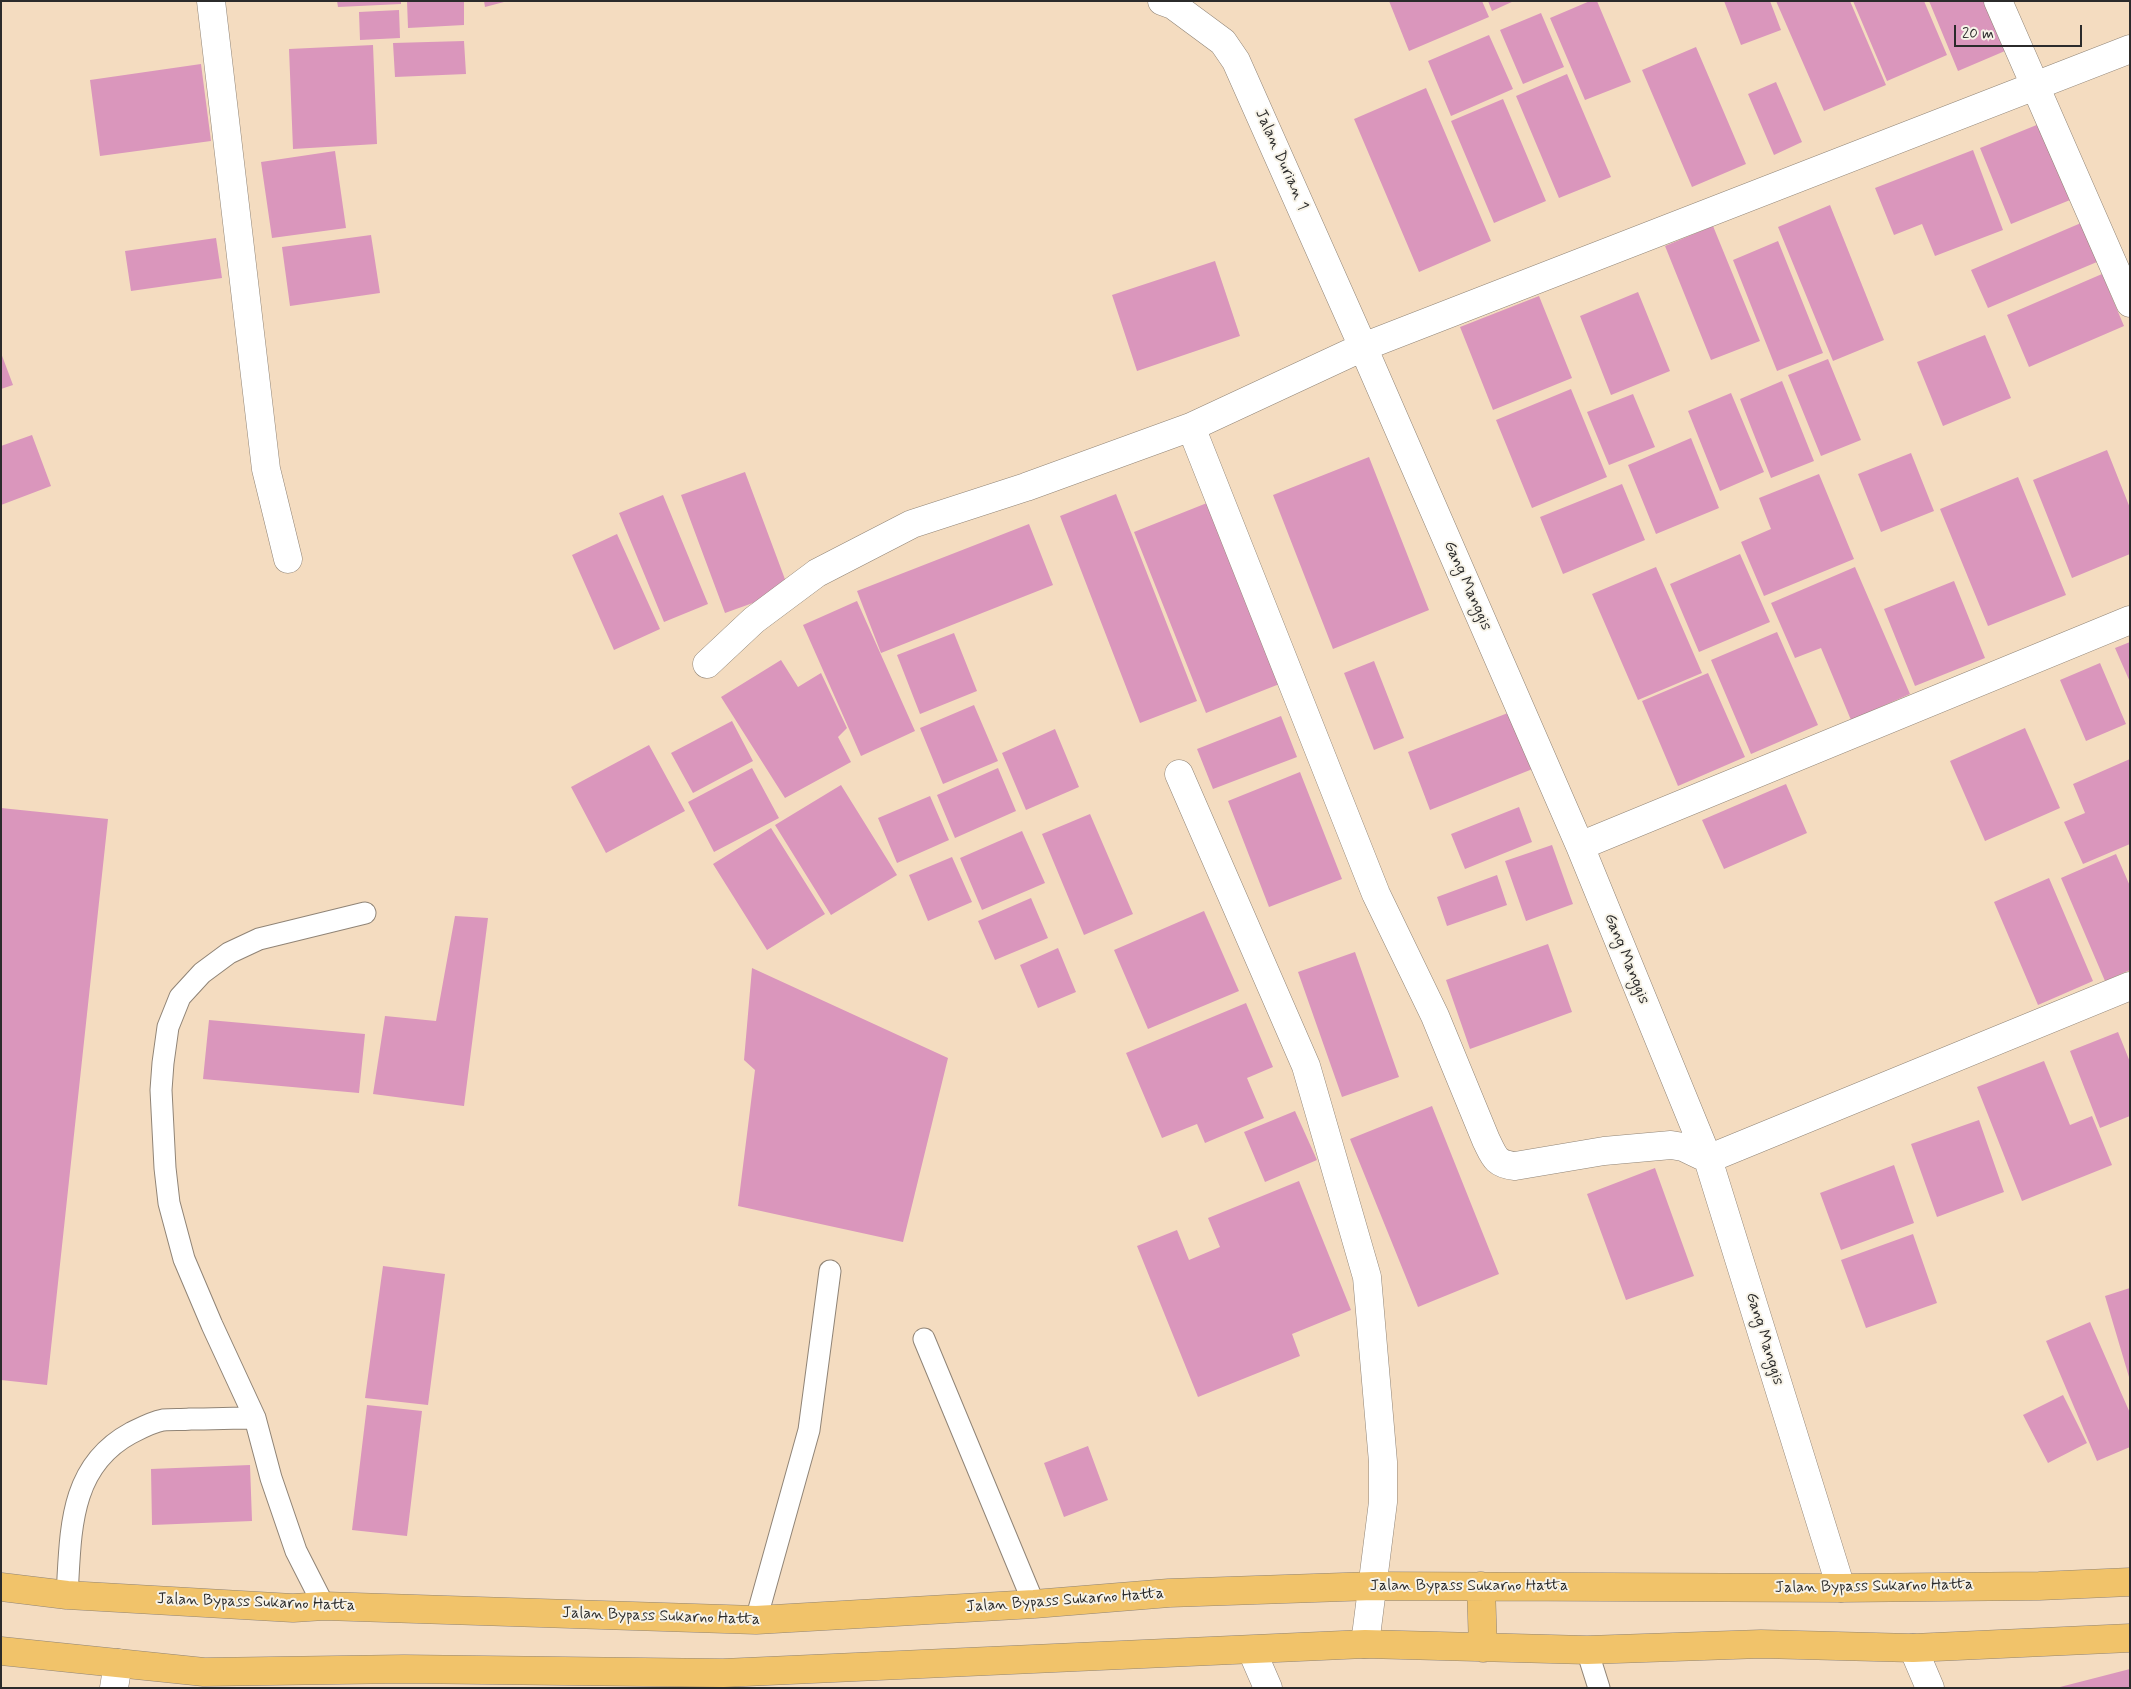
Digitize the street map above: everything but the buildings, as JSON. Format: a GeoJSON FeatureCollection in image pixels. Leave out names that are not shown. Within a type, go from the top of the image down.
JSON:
{"type":"FeatureCollection","features":[{"type":"Feature","properties":{"kind":"highway","name":"Jalan Bypass Sukarno Hatta"},"geometry":{"type":"LineString","coordinates":[[1,1586],[67,1595],[293,1608],[324,1606],[756,1620],[1034,1604],[1170,1593],[1373,1586],[1841,1588],[2039,1586],[2130,1582]]}},
{"type":"Feature","properties":{"kind":"highway"},"geometry":{"type":"LineString","coordinates":[[1481,1586],[1483,1648]]}},
{"type":"Feature","properties":{"kind":"highway"},"geometry":{"type":"LineString","coordinates":[[1,1651],[116,1675],[404,1669],[723,1673],[1252,1651],[1365,1644],[1587,1650],[1761,1644],[1913,1648],[2130,1638]]}},
{"type":"Feature","properties":{"kind":"street"},"geometry":{"type":"LineString","coordinates":[[211,1],[266,469],[288,559]]}},
{"type":"Feature","properties":{"kind":"street"},"geometry":{"type":"LineString","coordinates":[[1998,1],[2130,303]]}},
{"type":"Feature","properties":{"kind":"street","name":"Jalan Durian 1"},"geometry":{"type":"LineString","coordinates":[[1172,3],[1223,42],[1236,60],[1363,347]]}},
{"type":"Feature","properties":{"kind":"street"},"geometry":{"type":"LineString","coordinates":[[707,664],[754,620],[817,573],[864,547],[912,524],[1026,487],[1191,427],[1363,347],[2130,49]]}},
{"type":"Feature","properties":{"kind":"street","name":"Gang Manggis"},"geometry":{"type":"LineString","coordinates":[[1363,347],[1580,846],[1708,1158],[1841,1588]]}},
{"type":"Feature","properties":{"kind":"street"},"geometry":{"type":"LineString","coordinates":[[1191,427],[1376,894],[1435,1016],[1494,1158],[1504,1165],[1515,1166],[1604,1151],[1671,1145],[1683,1147],[1708,1158],[2130,986]]}},
{"type":"Feature","properties":{"kind":"street"},"geometry":{"type":"LineString","coordinates":[[1580,846],[2130,620]]}},
{"type":"Feature","properties":{"kind":"street"},"geometry":{"type":"LineString","coordinates":[[1179,774],[1306,1066],[1367,1276],[1383,1462],[1383,1502],[1365,1644]]}},
{"type":"Feature","properties":{"kind":"street"},"geometry":{"type":"LineString","coordinates":[[1913,1648],[1930,1688]]}},
{"type":"Feature","properties":{"kind":"street"},"geometry":{"type":"LineString","coordinates":[[1252,1651],[1268,1688]]}},
{"type":"Feature","properties":{"kind":"lane"},"geometry":{"type":"LineString","coordinates":[[324,1606],[296,1551],[271,1478],[255,1418],[212,1326],[184,1260],[169,1203],[165,1168],[161,1090],[168,1027],[180,997],[202,973],[229,953],[259,939],[365,913]]}},
{"type":"Feature","properties":{"kind":"lane"},"geometry":{"type":"LineString","coordinates":[[756,1620],[808,1430],[830,1270]]}},
{"type":"Feature","properties":{"kind":"lane"},"geometry":{"type":"LineString","coordinates":[[924,1339],[1034,1604]]}},
{"type":"Feature","properties":{"kind":"lane"},"geometry":{"type":"LineString","coordinates":[[67,1595],[72,1522],[78,1496],[88,1475],[102,1454],[121,1439],[142,1428],[164,1420],[255,1418]]}},
{"type":"Feature","properties":{"kind":"lane"},"geometry":{"type":"LineString","coordinates":[[1587,1650],[1598,1688]]}}]}
